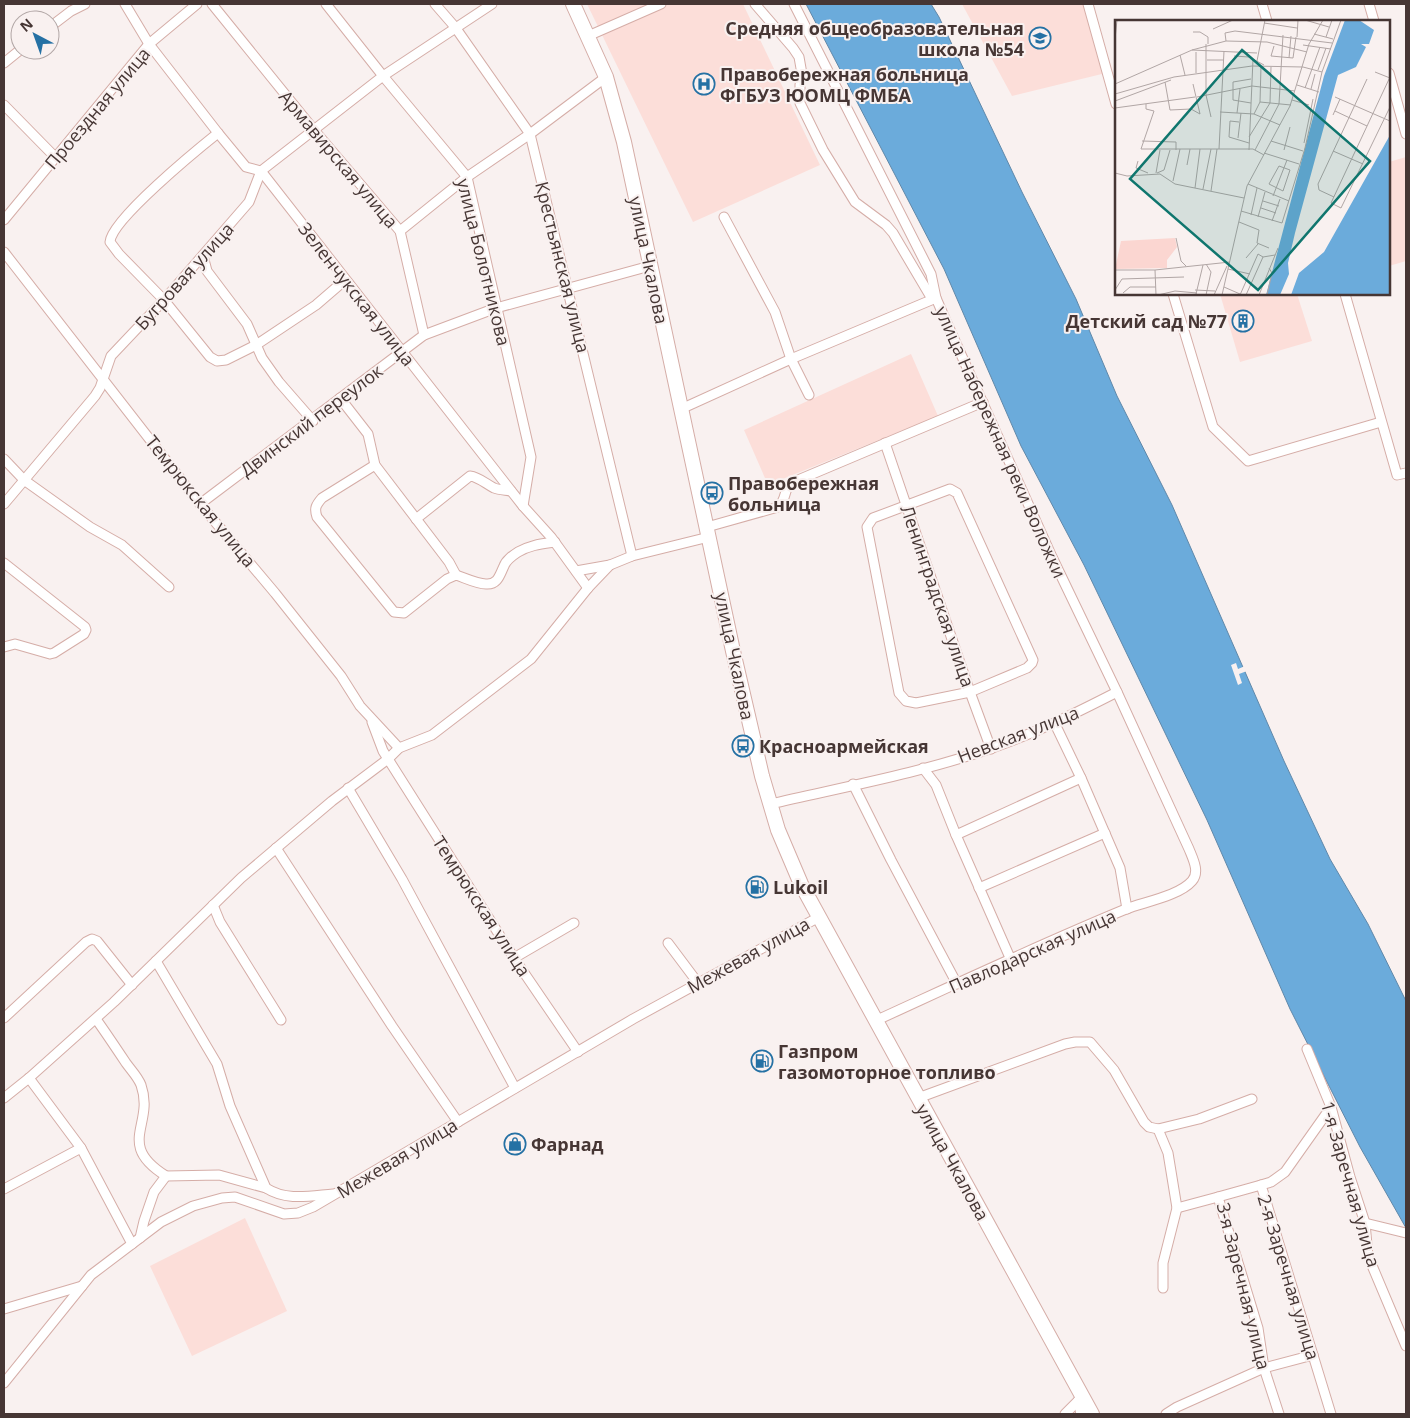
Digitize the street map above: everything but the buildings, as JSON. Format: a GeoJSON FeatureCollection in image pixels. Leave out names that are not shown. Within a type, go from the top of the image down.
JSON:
{"type":"FeatureCollection","features":[{"type":"Feature","properties":{"kind":"main road","name":"улица Чкалова"},"geometry":{"type":"LineString","coordinates":[[574,4],[606,77],[624,142],[738,674],[770,804],[791,863],[1080,1398],[1092,1414]]}},
{"type":"Feature","properties":{"kind":"street"},"geometry":{"type":"LineString","coordinates":[[60,19],[71,10],[84,4]]}},
{"type":"Feature","properties":{"kind":"street","name":"Зеленчукская улица"},"geometry":{"type":"LineString","coordinates":[[126,4],[149,44],[218,132],[246,166],[261,171],[511,491],[555,542],[588,588]]}},
{"type":"Feature","properties":{"kind":"street","name":"Проездная улица"},"geometry":{"type":"LineString","coordinates":[[4,220],[149,44],[197,4]]}},
{"type":"Feature","properties":{"kind":"street","name":"Армавирская улица"},"geometry":{"type":"LineString","coordinates":[[212,4],[314,130],[400,231],[424,335]]}},
{"type":"Feature","properties":{"kind":"street","name":"улица Болотникова"},"geometry":{"type":"LineString","coordinates":[[326,4],[382,76],[467,177],[531,457],[523,506]]}},
{"type":"Feature","properties":{"kind":"street","name":"Крестьянская улица"},"geometry":{"type":"LineString","coordinates":[[435,4],[455,27],[530,134],[632,556]]}},
{"type":"Feature","properties":{"kind":"street"},"geometry":{"type":"LineString","coordinates":[[261,171],[382,76],[492,4]]}},
{"type":"Feature","properties":{"kind":"street"},"geometry":{"type":"LineString","coordinates":[[588,36],[661,4]]}},
{"type":"Feature","properties":{"kind":"street"},"geometry":{"type":"LineString","coordinates":[[681,409],[791,359],[934,299],[893,233],[886,225],[855,202],[822,150],[800,103],[802,74],[799,57],[794,48],[755,4]]}},
{"type":"Feature","properties":{"kind":"street","name":"улица Набережная реки Воложки"},"geometry":{"type":"LineString","coordinates":[[794,4],[931,274],[934,299],[1189,849],[1196,869],[1195,877],[1189,884]]}},
{"type":"Feature","properties":{"kind":"street"},"geometry":{"type":"LineString","coordinates":[[1088,4],[1115,100]]}},
{"type":"Feature","properties":{"kind":"street"},"geometry":{"type":"LineString","coordinates":[[1262,4],[1266,20]]}},
{"type":"Feature","properties":{"kind":"street"},"geometry":{"type":"LineString","coordinates":[[1369,4],[1374,20]]}},
{"type":"Feature","properties":{"kind":"street"},"geometry":{"type":"LineString","coordinates":[[400,231],[467,177],[530,134],[606,77]]}},
{"type":"Feature","properties":{"kind":"street"},"geometry":{"type":"LineString","coordinates":[[1390,77],[1406,134]]}},
{"type":"Feature","properties":{"kind":"street"},"geometry":{"type":"LineString","coordinates":[[4,105],[56,158]]}},
{"type":"Feature","properties":{"kind":"street"},"geometry":{"type":"LineString","coordinates":[[218,132],[150,192],[110,236],[110,242],[119,254],[164,300],[212,359],[226,360],[256,345],[316,305],[345,280]]}},
{"type":"Feature","properties":{"kind":"street","name":"Бугровая улица"},"geometry":{"type":"LineString","coordinates":[[24,480],[95,396],[112,356],[164,300],[249,202],[261,171]]}},
{"type":"Feature","properties":{"kind":"street"},"geometry":{"type":"LineString","coordinates":[[724,217],[776,312],[791,359],[810,395]]}},
{"type":"Feature","properties":{"kind":"street","name":"Темрюкская улица"},"geometry":{"type":"LineString","coordinates":[[4,252],[200,504],[276,593],[341,676],[360,706],[399,748]]}},
{"type":"Feature","properties":{"kind":"street"},"geometry":{"type":"LineString","coordinates":[[203,256],[206,271],[247,324],[262,358],[279,382],[312,421]]}},
{"type":"Feature","properties":{"kind":"street","name":"Двинский переулок"},"geometry":{"type":"LineString","coordinates":[[200,504],[424,335],[496,308],[650,266]]}},
{"type":"Feature","properties":{"kind":"street"},"geometry":{"type":"LineString","coordinates":[[1173,295],[1213,427],[1248,461],[1381,422]]}},
{"type":"Feature","properties":{"kind":"street"},"geometry":{"type":"LineString","coordinates":[[1345,295],[1397,475],[1406,473]]}},
{"type":"Feature","properties":{"kind":"street"},"geometry":{"type":"LineString","coordinates":[[340,398],[368,434],[375,465],[449,562],[456,575]]}},
{"type":"Feature","properties":{"kind":"street"},"geometry":{"type":"LineString","coordinates":[[576,571],[610,565],[778,507],[784,501],[786,489],[792,483],[983,402]]}},
{"type":"Feature","properties":{"kind":"street","name":"Ленинградская улица"},"geometry":{"type":"LineString","coordinates":[[885,443],[991,749]]}},
{"type":"Feature","properties":{"kind":"street"},"geometry":{"type":"LineString","coordinates":[[4,459],[24,480],[90,526],[122,545],[169,587]]}},
{"type":"Feature","properties":{"kind":"street"},"geometry":{"type":"LineString","coordinates":[[375,465],[322,498],[316,505],[316,512],[317,517],[392,610],[398,613],[404,613],[447,579],[456,575],[492,584],[498,579],[509,558],[533,544],[555,542]]}},
{"type":"Feature","properties":{"kind":"street"},"geometry":{"type":"LineString","coordinates":[[416,519],[470,476],[474,476],[500,490],[511,491]]}},
{"type":"Feature","properties":{"kind":"street"},"geometry":{"type":"LineString","coordinates":[[4,504],[24,480]]}},
{"type":"Feature","properties":{"kind":"street"},"geometry":{"type":"LineString","coordinates":[[950,489],[955,491],[1032,657],[1032,663],[1026,668],[970,692],[916,703],[901,698],[898,693],[867,528],[873,518],[907,506],[950,489]]}},
{"type":"Feature","properties":{"kind":"street"},"geometry":{"type":"LineString","coordinates":[[4,563],[85,627],[86,630],[84,634],[50,654],[15,644],[4,647]]}},
{"type":"Feature","properties":{"kind":"street"},"geometry":{"type":"LineString","coordinates":[[4,1098],[96,1019],[241,878],[348,788],[388,759],[399,748],[432,735],[531,659],[588,588],[610,565]]}},
{"type":"Feature","properties":{"kind":"street","name":"Невская улица"},"geometry":{"type":"LineString","coordinates":[[770,804],[923,768],[991,749],[1055,724],[1117,692]]}},
{"type":"Feature","properties":{"kind":"street","name":"Темрюкская улица"},"geometry":{"type":"LineString","coordinates":[[370,717],[383,751],[514,958],[578,1052]]}},
{"type":"Feature","properties":{"kind":"street"},"geometry":{"type":"LineString","coordinates":[[1055,724],[1120,868],[1127,909]]}},
{"type":"Feature","properties":{"kind":"street"},"geometry":{"type":"LineString","coordinates":[[923,768],[936,785],[956,836],[1011,960]]}},
{"type":"Feature","properties":{"kind":"street"},"geometry":{"type":"LineString","coordinates":[[956,836],[1081,778]]}},
{"type":"Feature","properties":{"kind":"street"},"geometry":{"type":"LineString","coordinates":[[853,784],[957,984]]}},
{"type":"Feature","properties":{"kind":"street"},"geometry":{"type":"LineString","coordinates":[[348,788],[402,879],[515,1088]]}},
{"type":"Feature","properties":{"kind":"street"},"geometry":{"type":"LineString","coordinates":[[980,888],[1105,833]]}},
{"type":"Feature","properties":{"kind":"street"},"geometry":{"type":"LineString","coordinates":[[276,848],[392,1026],[458,1122]]}},
{"type":"Feature","properties":{"kind":"street","name":"Павлодарская улица"},"geometry":{"type":"LineString","coordinates":[[875,1021],[1127,909],[1177,891],[1189,884]]}},
{"type":"Feature","properties":{"kind":"street"},"geometry":{"type":"LineString","coordinates":[[214,905],[220,922],[281,1020]]}},
{"type":"Feature","properties":{"kind":"street","name":"Межевая улица"},"geometry":{"type":"LineString","coordinates":[[4,1383],[91,1275],[161,1222],[193,1206],[222,1198],[242,1199],[268,1210],[284,1214],[298,1213],[313,1208],[515,1088],[698,983],[819,917]]}},
{"type":"Feature","properties":{"kind":"street"},"geometry":{"type":"LineString","coordinates":[[514,958],[574,923]]}},
{"type":"Feature","properties":{"kind":"street"},"geometry":{"type":"LineString","coordinates":[[4,1018],[86,942],[92,939],[97,941],[132,985]]}},
{"type":"Feature","properties":{"kind":"street"},"geometry":{"type":"LineString","coordinates":[[668,943],[698,983]]}},
{"type":"Feature","properties":{"kind":"street"},"geometry":{"type":"LineString","coordinates":[[156,961],[217,1064],[230,1106],[266,1188]]}},
{"type":"Feature","properties":{"kind":"street"},"geometry":{"type":"LineString","coordinates":[[96,1019],[141,1086],[143,1105],[142,1120],[138,1133],[141,1152],[153,1168],[166,1176],[219,1175],[266,1188],[273,1193],[292,1197],[337,1193]]}},
{"type":"Feature","properties":{"kind":"street"},"geometry":{"type":"LineString","coordinates":[[918,1098],[1065,1044],[1090,1042],[1114,1070],[1146,1125],[1158,1130],[1252,1099]]}},
{"type":"Feature","properties":{"kind":"street","name":"1-я Заречная улица"},"geometry":{"type":"LineString","coordinates":[[1307,1049],[1331,1107],[1365,1224],[1368,1256],[1406,1346]]}},
{"type":"Feature","properties":{"kind":"street"},"geometry":{"type":"LineString","coordinates":[[29,1078],[81,1148],[136,1241]]}},
{"type":"Feature","properties":{"kind":"street","name":"2-я Заречная улица"},"geometry":{"type":"LineString","coordinates":[[1331,1107],[1286,1172],[1271,1182],[1261,1185],[1331,1414]]}},
{"type":"Feature","properties":{"kind":"street"},"geometry":{"type":"LineString","coordinates":[[1158,1130],[1168,1153],[1177,1208],[1163,1263],[1163,1288]]}},
{"type":"Feature","properties":{"kind":"street"},"geometry":{"type":"LineString","coordinates":[[4,1189],[81,1148]]}},
{"type":"Feature","properties":{"kind":"street"},"geometry":{"type":"LineString","coordinates":[[136,1241],[154,1192],[166,1176]]}},
{"type":"Feature","properties":{"kind":"street","name":"3-я Заречная улица"},"geometry":{"type":"LineString","coordinates":[[1261,1185],[1218,1197],[1258,1328],[1264,1368],[1279,1414]]}},
{"type":"Feature","properties":{"kind":"street"},"geometry":{"type":"LineString","coordinates":[[1177,1208],[1218,1197]]}},
{"type":"Feature","properties":{"kind":"street"},"geometry":{"type":"LineString","coordinates":[[1365,1224],[1406,1233]]}},
{"type":"Feature","properties":{"kind":"street"},"geometry":{"type":"LineString","coordinates":[[4,1310],[82,1286]]}},
{"type":"Feature","properties":{"kind":"street"},"geometry":{"type":"LineString","coordinates":[[1166,1414],[1177,1407],[1264,1368],[1313,1354]]}},
{"type":"Feature","properties":{"kind":"street"},"geometry":{"type":"LineString","coordinates":[[1065,1414],[1080,1398]]}},
{"type":"Feature","properties":{"kind":"street"},"geometry":{"type":"LineString","coordinates":[[1080,1398],[1081,1414]]}},
{"type":"Feature","properties":{"kind":"shaded area","name":"Правобережная больница ФГБУЗ ЮОМЦ ФМБА"},"geometry":{"type":"Polygon","coordinates":[[[587,4],[743,4],[820,165],[693,222],[587,4]]]}},
{"type":"Feature","properties":{"kind":"shaded area","name":"Средняя общеобразовательная школа №54"},"geometry":{"type":"Polygon","coordinates":[[[962,4],[1090,4],[1110,72],[1012,96],[962,4]]]}},
{"type":"Feature","properties":{"kind":"shaded area"},"geometry":{"type":"Polygon","coordinates":[[[1406,157],[1406,261],[1390,266],[1390,162],[1406,157]]]}},
{"type":"Feature","properties":{"kind":"shaded area"},"geometry":{"type":"Polygon","coordinates":[[[1220,295],[1297,295],[1312,341],[1240,362],[1220,295]]]}},
{"type":"Feature","properties":{"kind":"shaded area"},"geometry":{"type":"Polygon","coordinates":[[[911,354],[938,416],[768,485],[744,430],[911,354]]]}},
{"type":"Feature","properties":{"kind":"shaded area"},"geometry":{"type":"Polygon","coordinates":[[[245,1218],[287,1311],[192,1356],[150,1266],[245,1218]]]}},
{"type":"Feature","properties":{"kind":"water"},"geometry":{"type":"Polygon","coordinates":[[[806,4],[931,4],[939,17],[1022,192],[1076,299],[1117,396],[1172,505],[1284,761],[1330,859],[1368,924],[1406,1001],[1406,1228],[1360,1147],[1290,1009],[1207,820],[1084,565],[1021,446],[944,269],[806,4]]]}},
{"type":"Feature","properties":{"kind":"pier"},"geometry":{"type":"Polygon","coordinates":[[[1236,663],[1238,669],[1245,666],[1247,671],[1239,674],[1242,683],[1238,685],[1231,665],[1236,663]]]}},
{"type":"Feature","properties":{"kind":"place","name":"Средняя общеобразовательная школа №54"},"geometry":{"type":"Point","coordinates":[1040,38]}},
{"type":"Feature","properties":{"kind":"place","name":"Правобережная больница ФГБУЗ ЮОМЦ ФМБА"},"geometry":{"type":"Point","coordinates":[704,84]}},
{"type":"Feature","properties":{"kind":"place","name":"Детский сад №77"},"geometry":{"type":"Point","coordinates":[1243,321]}},
{"type":"Feature","properties":{"kind":"place","name":"Правобережная больница"},"geometry":{"type":"Point","coordinates":[712,493]}},
{"type":"Feature","properties":{"kind":"place","name":"Красноармейская"},"geometry":{"type":"Point","coordinates":[743,746]}},
{"type":"Feature","properties":{"kind":"place","name":"Lukoil"},"geometry":{"type":"Point","coordinates":[757,887]}},
{"type":"Feature","properties":{"kind":"place","name":"Газпром газомоторное топливо"},"geometry":{"type":"Point","coordinates":[762,1061]}},
{"type":"Feature","properties":{"kind":"place","name":"Фарнад"},"geometry":{"type":"Point","coordinates":[515,1144]}}]}
